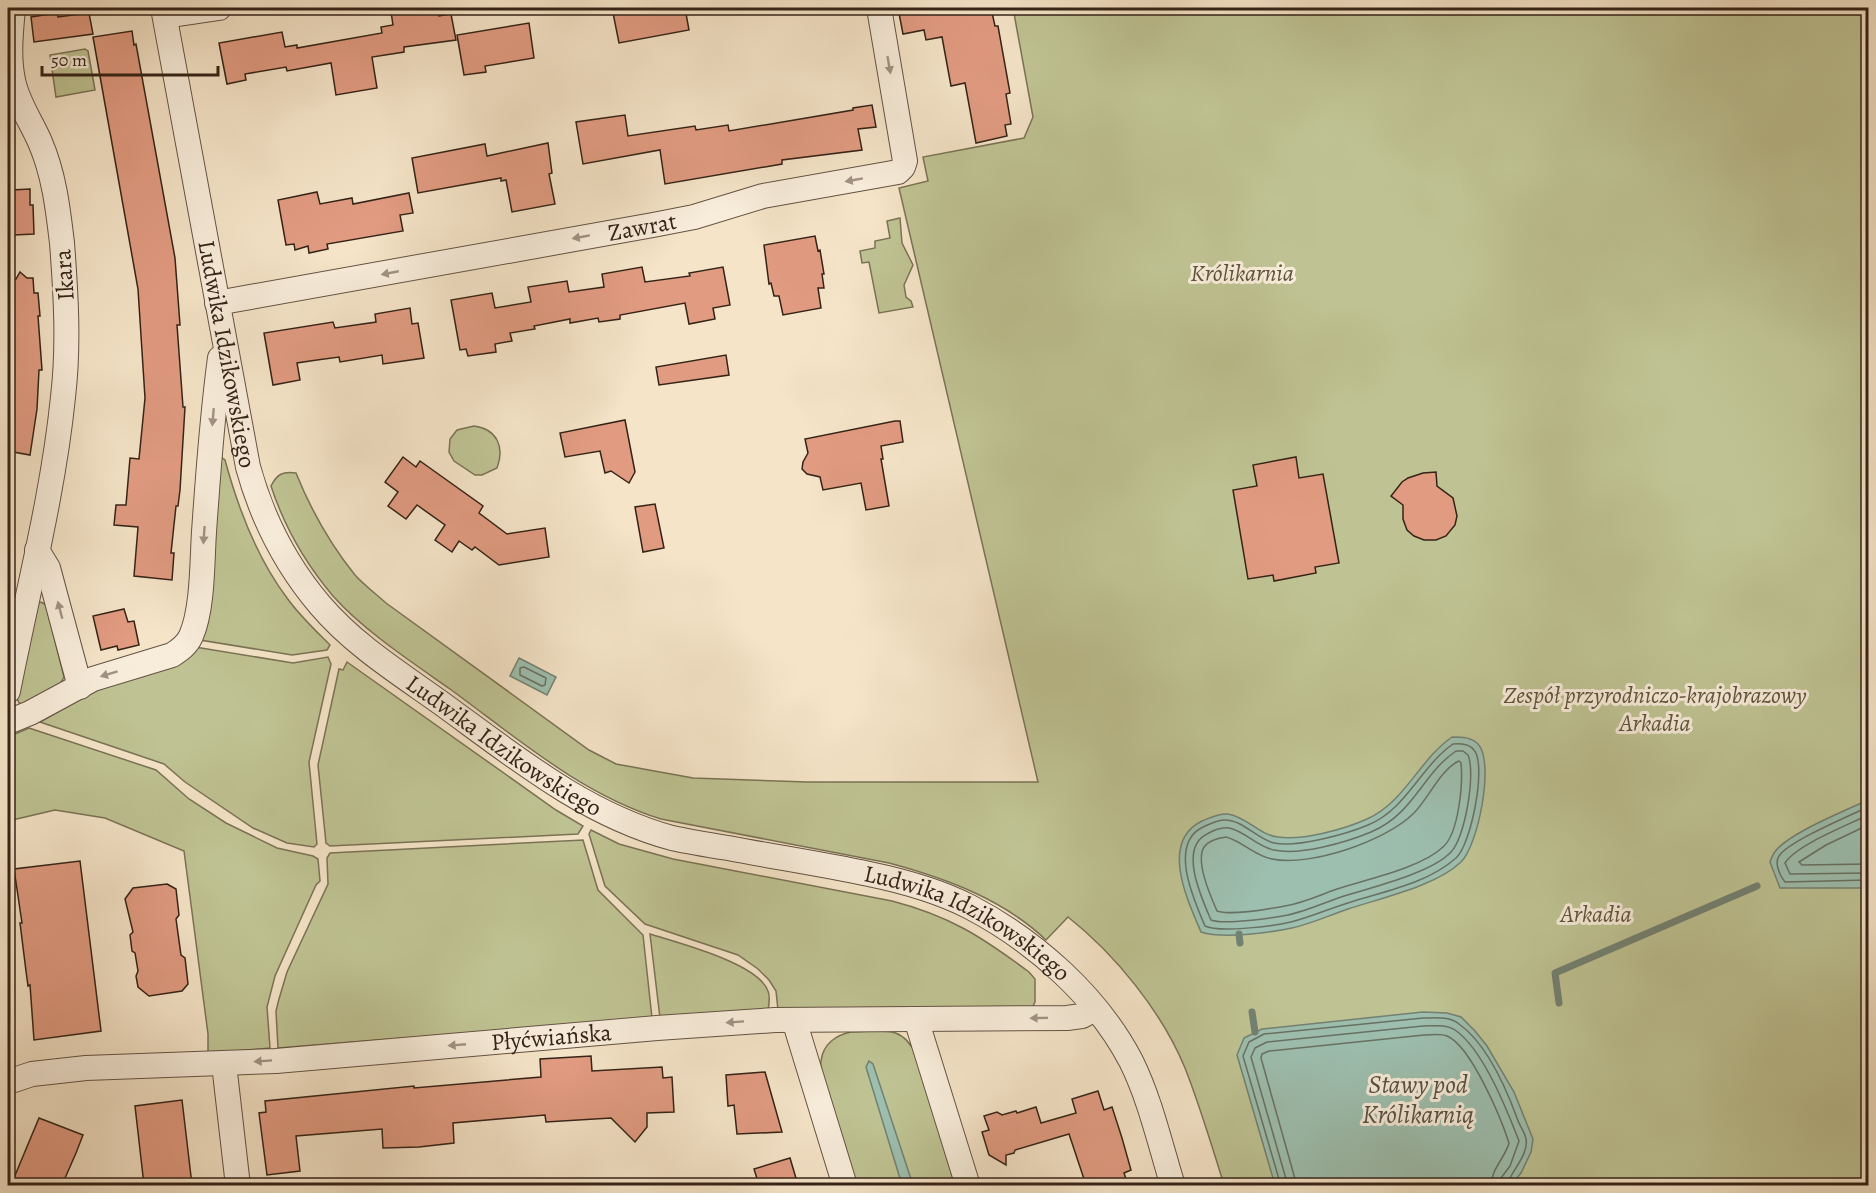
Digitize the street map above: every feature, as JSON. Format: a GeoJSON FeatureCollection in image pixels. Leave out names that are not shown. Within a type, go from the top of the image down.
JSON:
{"type":"FeatureCollection","features":[{"type":"Feature","properties":{"kind":"street","name":"Ikara"},"geometry":{"type":"LineString","coordinates":[[8,691],[37,550],[63,398],[66,304],[58,210],[50,167],[16,92],[12,77],[13,8]]}},
{"type":"Feature","properties":{"kind":"street"},"geometry":{"type":"LineString","coordinates":[[164,12],[219,8]]}},
{"type":"Feature","properties":{"kind":"street","name":"Zawrat"},"geometry":{"type":"LineString","coordinates":[[218,303],[653,225],[694,217],[753,199],[898,172],[905,161],[879,8]]}},
{"type":"Feature","properties":{"kind":"street","name":"Ludwika Idzikowskiego"},"geometry":{"type":"LineString","coordinates":[[164,12],[245,457],[256,496],[284,555],[322,608],[358,643],[562,790],[624,823],[674,838],[869,874],[936,892],[970,907],[1042,955],[1073,984],[1118,1038],[1132,1063],[1144,1093],[1173,1185]]}},
{"type":"Feature","properties":{"kind":"street"},"geometry":{"type":"LineString","coordinates":[[8,722],[30,714],[107,674],[172,655],[183,648],[190,638],[196,616],[201,579],[213,414],[223,338]]}},
{"type":"Feature","properties":{"kind":"street"},"geometry":{"type":"LineString","coordinates":[[37,550],[48,568],[80,687]]}},
{"type":"Feature","properties":{"kind":"street","name":"Płyćwiańska"},"geometry":{"type":"LineString","coordinates":[[8,1082],[32,1074],[86,1068],[224,1064],[657,1028],[794,1020],[1067,1018],[1082,1016],[1095,1009]]}},
{"type":"Feature","properties":{"kind":"street"},"geometry":{"type":"LineString","coordinates":[[916,1019],[968,1185]]}},
{"type":"Feature","properties":{"kind":"street"},"geometry":{"type":"LineString","coordinates":[[794,1020],[845,1185]]}},
{"type":"Feature","properties":{"kind":"street"},"geometry":{"type":"LineString","coordinates":[[224,1064],[238,1185]]}},
{"type":"Feature","properties":{"kind":"green space","name":"Arkadia"},"geometry":{"type":"Polygon","coordinates":[[[1013,8],[1868,8],[1868,1185],[1224,1185],[1185,1068],[1164,1026],[1120,966],[1068,917],[1046,940],[1011,913],[992,902],[931,876],[889,863],[661,819],[632,808],[577,780],[551,763],[389,646],[345,609],[314,571],[289,530],[271,486],[278,476],[287,472],[296,473],[329,539],[355,575],[366,586],[386,603],[589,750],[616,764],[693,778],[807,782],[1038,782],[899,188],[928,181],[923,157],[1024,138],[1033,117],[1013,8]]]}},
{"type":"Feature","properties":{"kind":"green space"},"geometry":{"type":"Polygon","coordinates":[[[85,49],[88,51],[95,90],[56,97],[50,55],[85,49]]]}},
{"type":"Feature","properties":{"kind":"green space"},"geometry":{"type":"Polygon","coordinates":[[[900,218],[902,243],[913,265],[904,285],[906,297],[911,301],[913,307],[879,313],[869,262],[862,263],[860,251],[875,248],[875,241],[890,238],[887,221],[900,218]]]}},
{"type":"Feature","properties":{"kind":"green space"},"geometry":{"type":"Polygon","coordinates":[[[474,426],[493,435],[499,446],[497,468],[482,475],[475,475],[454,461],[449,452],[450,439],[457,430],[474,426]]]}},
{"type":"Feature","properties":{"kind":"green space"},"geometry":{"type":"Polygon","coordinates":[[[221,457],[225,460],[249,532],[266,566],[292,604],[330,645],[327,650],[292,655],[200,640],[221,457]]]}},
{"type":"Feature","properties":{"kind":"green space"},"geometry":{"type":"Polygon","coordinates":[[[38,603],[46,605],[64,677],[59,686],[22,704],[17,698],[38,603]]]}},
{"type":"Feature","properties":{"kind":"green space"},"geometry":{"type":"Polygon","coordinates":[[[195,647],[293,663],[328,657],[331,664],[309,762],[317,844],[314,847],[287,843],[253,828],[185,782],[164,764],[40,722],[95,691],[178,664],[195,647]]]}},
{"type":"Feature","properties":{"kind":"green space"},"geometry":{"type":"Polygon","coordinates":[[[347,662],[556,810],[583,826],[578,834],[330,846],[326,843],[318,765],[339,669],[343,670],[347,662]]]}},
{"type":"Feature","properties":{"kind":"green space"},"geometry":{"type":"Polygon","coordinates":[[[29,728],[156,770],[189,799],[226,823],[277,848],[318,859],[320,881],[316,885],[275,976],[267,1007],[270,1048],[208,1054],[208,1034],[184,851],[105,818],[55,810],[8,821],[8,737],[29,728]]]}},
{"type":"Feature","properties":{"kind":"green space"},"geometry":{"type":"Polygon","coordinates":[[[591,830],[619,844],[673,859],[913,907],[965,929],[1029,972],[1035,979],[1035,1002],[1032,1008],[778,1010],[776,991],[758,969],[738,955],[645,924],[605,886],[589,834],[591,830]]]}},
{"type":"Feature","properties":{"kind":"green space"},"geometry":{"type":"Polygon","coordinates":[[[583,840],[598,890],[643,935],[652,1018],[278,1048],[276,1011],[279,999],[287,972],[328,884],[327,858],[330,853],[583,840]]]}},
{"type":"Feature","properties":{"kind":"green space"},"geometry":{"type":"Polygon","coordinates":[[[650,934],[716,955],[749,972],[761,981],[768,991],[768,1010],[660,1018],[650,934]]]}},
{"type":"Feature","properties":{"kind":"green space"},"geometry":{"type":"Polygon","coordinates":[[[851,1032],[890,1032],[904,1038],[910,1045],[916,1055],[955,1185],[857,1185],[821,1071],[822,1055],[827,1045],[840,1035],[851,1032]]]}},
{"type":"Feature","properties":{"kind":"water"},"geometry":{"type":"Polygon","coordinates":[[[519,658],[556,677],[547,695],[510,676],[519,658]]]}},
{"type":"Feature","properties":{"kind":"water"},"geometry":{"type":"Polygon","coordinates":[[[1452,737],[1463,737],[1478,744],[1483,754],[1485,768],[1485,785],[1478,822],[1473,839],[1461,862],[1423,885],[1299,926],[1246,934],[1221,935],[1201,932],[1180,873],[1179,857],[1182,843],[1189,831],[1202,821],[1225,814],[1235,816],[1271,836],[1288,838],[1323,833],[1358,823],[1380,812],[1392,802],[1440,746],[1452,737]]]}},
{"type":"Feature","properties":{"kind":"water"},"geometry":{"type":"Polygon","coordinates":[[[1868,800],[1868,886],[1780,888],[1770,862],[1774,853],[1781,846],[1803,831],[1868,800]]]}},
{"type":"Feature","properties":{"kind":"water","name":"Stawy pod Królikarnią"},"geometry":{"type":"Polygon","coordinates":[[[1423,1012],[1447,1013],[1461,1017],[1487,1046],[1514,1092],[1533,1139],[1531,1152],[1521,1173],[1511,1185],[1275,1185],[1237,1055],[1244,1038],[1262,1029],[1423,1012]]]}},
{"type":"Feature","properties":{"kind":"water"},"geometry":{"type":"Polygon","coordinates":[[[869,1061],[873,1064],[913,1185],[902,1185],[866,1067],[869,1061]]]}},
{"type":"Feature","properties":{"kind":"building"},"geometry":{"type":"Polygon","coordinates":[[[437,8],[439,16],[451,14],[456,40],[404,47],[404,52],[372,57],[377,88],[336,95],[331,63],[287,71],[286,67],[245,74],[246,80],[227,84],[219,43],[282,32],[285,47],[297,45],[297,48],[382,33],[381,27],[393,25],[391,12],[437,8]]]}},
{"type":"Feature","properties":{"kind":"building"},"geometry":{"type":"Polygon","coordinates":[[[612,8],[685,8],[689,30],[619,43],[612,8]]]}},
{"type":"Feature","properties":{"kind":"building"},"geometry":{"type":"Polygon","coordinates":[[[898,8],[991,8],[995,26],[998,26],[1010,93],[1006,94],[1011,124],[1005,125],[1007,136],[976,143],[965,83],[951,86],[942,37],[926,40],[924,30],[903,34],[898,8]]]}},
{"type":"Feature","properties":{"kind":"building"},"geometry":{"type":"Polygon","coordinates":[[[57,13],[58,17],[89,13],[93,34],[34,42],[31,17],[57,13]]]}},
{"type":"Feature","properties":{"kind":"building"},"geometry":{"type":"Polygon","coordinates":[[[529,23],[534,58],[485,66],[486,72],[464,75],[457,35],[529,23]]]}},
{"type":"Feature","properties":{"kind":"building"},"geometry":{"type":"Polygon","coordinates":[[[132,31],[175,258],[180,325],[177,325],[183,407],[185,407],[180,490],[171,553],[174,553],[172,580],[134,576],[138,527],[114,525],[116,505],[126,505],[130,458],[139,459],[145,398],[138,289],[93,37],[132,31]]]}},
{"type":"Feature","properties":{"kind":"building"},"geometry":{"type":"Polygon","coordinates":[[[872,105],[876,127],[858,129],[862,150],[782,160],[782,164],[665,184],[660,150],[583,164],[576,122],[625,115],[628,136],[695,126],[696,130],[728,125],[729,131],[872,105]]]}},
{"type":"Feature","properties":{"kind":"building"},"geometry":{"type":"Polygon","coordinates":[[[548,143],[552,173],[549,174],[555,204],[512,212],[506,180],[501,181],[501,178],[418,193],[412,158],[485,144],[487,156],[548,143]]]}},
{"type":"Feature","properties":{"kind":"building"},"geometry":{"type":"Polygon","coordinates":[[[30,189],[34,234],[8,233],[8,195],[11,195],[11,190],[30,189]]]}},
{"type":"Feature","properties":{"kind":"building"},"geometry":{"type":"Polygon","coordinates":[[[317,192],[320,204],[352,198],[353,204],[409,193],[413,213],[400,215],[403,231],[327,244],[328,249],[309,253],[308,246],[295,250],[294,244],[286,245],[278,200],[317,192]]]}},
{"type":"Feature","properties":{"kind":"building"},"geometry":{"type":"Polygon","coordinates":[[[815,236],[824,274],[822,274],[824,288],[818,288],[821,308],[783,315],[779,296],[774,296],[771,283],[769,284],[764,245],[815,236]]]}},
{"type":"Feature","properties":{"kind":"building"},"geometry":{"type":"Polygon","coordinates":[[[642,267],[645,282],[690,276],[689,273],[723,267],[730,305],[713,308],[715,319],[689,324],[685,303],[620,315],[620,319],[599,322],[598,318],[570,323],[570,319],[510,333],[512,341],[495,344],[496,352],[468,356],[466,349],[460,350],[451,300],[492,293],[495,308],[531,302],[528,287],[567,281],[569,292],[604,287],[602,274],[642,267]]]}},
{"type":"Feature","properties":{"kind":"building"},"geometry":{"type":"Polygon","coordinates":[[[20,272],[27,278],[33,278],[34,293],[38,293],[40,316],[38,316],[42,370],[39,370],[37,409],[30,455],[8,451],[8,279],[16,279],[20,272]]]}},
{"type":"Feature","properties":{"kind":"building"},"geometry":{"type":"Polygon","coordinates":[[[410,308],[412,324],[418,323],[424,358],[383,364],[382,355],[340,362],[339,357],[297,363],[300,380],[273,385],[264,333],[333,322],[335,328],[376,322],[375,314],[410,308]]]}},
{"type":"Feature","properties":{"kind":"building"},"geometry":{"type":"Polygon","coordinates":[[[726,355],[729,375],[659,385],[656,367],[726,355]]]}},
{"type":"Feature","properties":{"kind":"building"},"geometry":{"type":"Polygon","coordinates":[[[625,420],[635,472],[629,483],[611,471],[605,473],[600,451],[565,457],[560,433],[625,420]]]}},
{"type":"Feature","properties":{"kind":"building"},"geometry":{"type":"Polygon","coordinates":[[[900,421],[903,442],[881,446],[889,506],[866,510],[861,483],[823,490],[820,477],[807,474],[802,469],[808,453],[805,439],[900,421]]]}},
{"type":"Feature","properties":{"kind":"building"},"geometry":{"type":"Polygon","coordinates":[[[403,457],[416,467],[420,461],[483,506],[479,513],[507,534],[545,528],[549,557],[499,565],[475,547],[472,550],[459,541],[452,552],[435,540],[445,525],[417,505],[406,519],[388,506],[398,492],[385,482],[403,457]]]}},
{"type":"Feature","properties":{"kind":"building"},"geometry":{"type":"Polygon","coordinates":[[[1296,457],[1299,478],[1323,474],[1339,563],[1315,567],[1316,573],[1274,581],[1273,575],[1248,579],[1233,490],[1257,486],[1253,465],[1296,457]]]}},
{"type":"Feature","properties":{"kind":"building"},"geometry":{"type":"Polygon","coordinates":[[[1436,472],[1437,486],[1453,498],[1457,516],[1455,525],[1446,536],[1436,540],[1424,540],[1407,530],[1403,519],[1403,505],[1391,496],[1408,478],[1436,472]]]}},
{"type":"Feature","properties":{"kind":"building"},"geometry":{"type":"Polygon","coordinates":[[[655,504],[664,548],[643,552],[635,507],[655,504]]]}},
{"type":"Feature","properties":{"kind":"building"},"geometry":{"type":"Polygon","coordinates":[[[124,609],[128,622],[134,621],[139,645],[118,650],[117,646],[101,650],[93,616],[124,609]]]}},
{"type":"Feature","properties":{"kind":"building"},"geometry":{"type":"Polygon","coordinates":[[[80,861],[101,1031],[34,1040],[30,985],[28,986],[14,869],[80,861]]]}},
{"type":"Feature","properties":{"kind":"building"},"geometry":{"type":"Polygon","coordinates":[[[167,884],[176,889],[179,915],[176,919],[188,984],[182,991],[149,996],[138,987],[136,976],[138,971],[130,935],[133,932],[125,899],[133,888],[167,884]]]}},
{"type":"Feature","properties":{"kind":"building"},"geometry":{"type":"Polygon","coordinates":[[[591,1056],[592,1071],[662,1067],[663,1078],[672,1077],[674,1112],[647,1113],[647,1127],[635,1142],[611,1118],[546,1122],[545,1115],[453,1123],[454,1143],[419,1147],[383,1148],[382,1129],[296,1136],[300,1171],[267,1175],[259,1113],[266,1112],[265,1101],[414,1086],[414,1088],[541,1077],[540,1059],[591,1056]]]}},
{"type":"Feature","properties":{"kind":"building"},"geometry":{"type":"Polygon","coordinates":[[[765,1072],[782,1132],[737,1134],[734,1105],[728,1106],[726,1075],[765,1072]]]}},
{"type":"Feature","properties":{"kind":"building"},"geometry":{"type":"Polygon","coordinates":[[[1098,1091],[1104,1110],[1112,1107],[1122,1138],[1131,1170],[1124,1173],[1128,1185],[1086,1185],[1069,1134],[1015,1150],[1014,1153],[1006,1155],[1006,1165],[989,1155],[982,1132],[989,1130],[984,1116],[997,1112],[1002,1115],[1016,1111],[1017,1113],[1036,1107],[1041,1123],[1076,1113],[1072,1099],[1098,1091]]]}},
{"type":"Feature","properties":{"kind":"building"},"geometry":{"type":"Polygon","coordinates":[[[182,1100],[192,1185],[144,1185],[135,1106],[182,1100]]]}},
{"type":"Feature","properties":{"kind":"building"},"geometry":{"type":"Polygon","coordinates":[[[39,1118],[83,1135],[76,1153],[62,1185],[11,1185],[39,1118]]]}},
{"type":"Feature","properties":{"kind":"building"},"geometry":{"type":"Polygon","coordinates":[[[790,1158],[798,1185],[759,1185],[754,1169],[790,1158]]]}},
{"type":"Feature","properties":{"kind":"waterway"},"geometry":{"type":"LineString","coordinates":[[1559,1003],[1555,973],[1757,886]]}},
{"type":"Feature","properties":{"kind":"waterway"},"geometry":{"type":"LineString","coordinates":[[1239,934],[1240,943]]}},
{"type":"Feature","properties":{"kind":"waterway"},"geometry":{"type":"LineString","coordinates":[[1252,1012],[1255,1032]]}},
{"type":"Feature","properties":{"kind":"park label","name":"Królikarnia"},"geometry":{"type":"Point","coordinates":[1242,273]}},
{"type":"Feature","properties":{"kind":"park label","name":"Zespół przyrodniczo-krajobrazowy Arkadia"},"geometry":{"type":"Point","coordinates":[1655,709]}}]}
